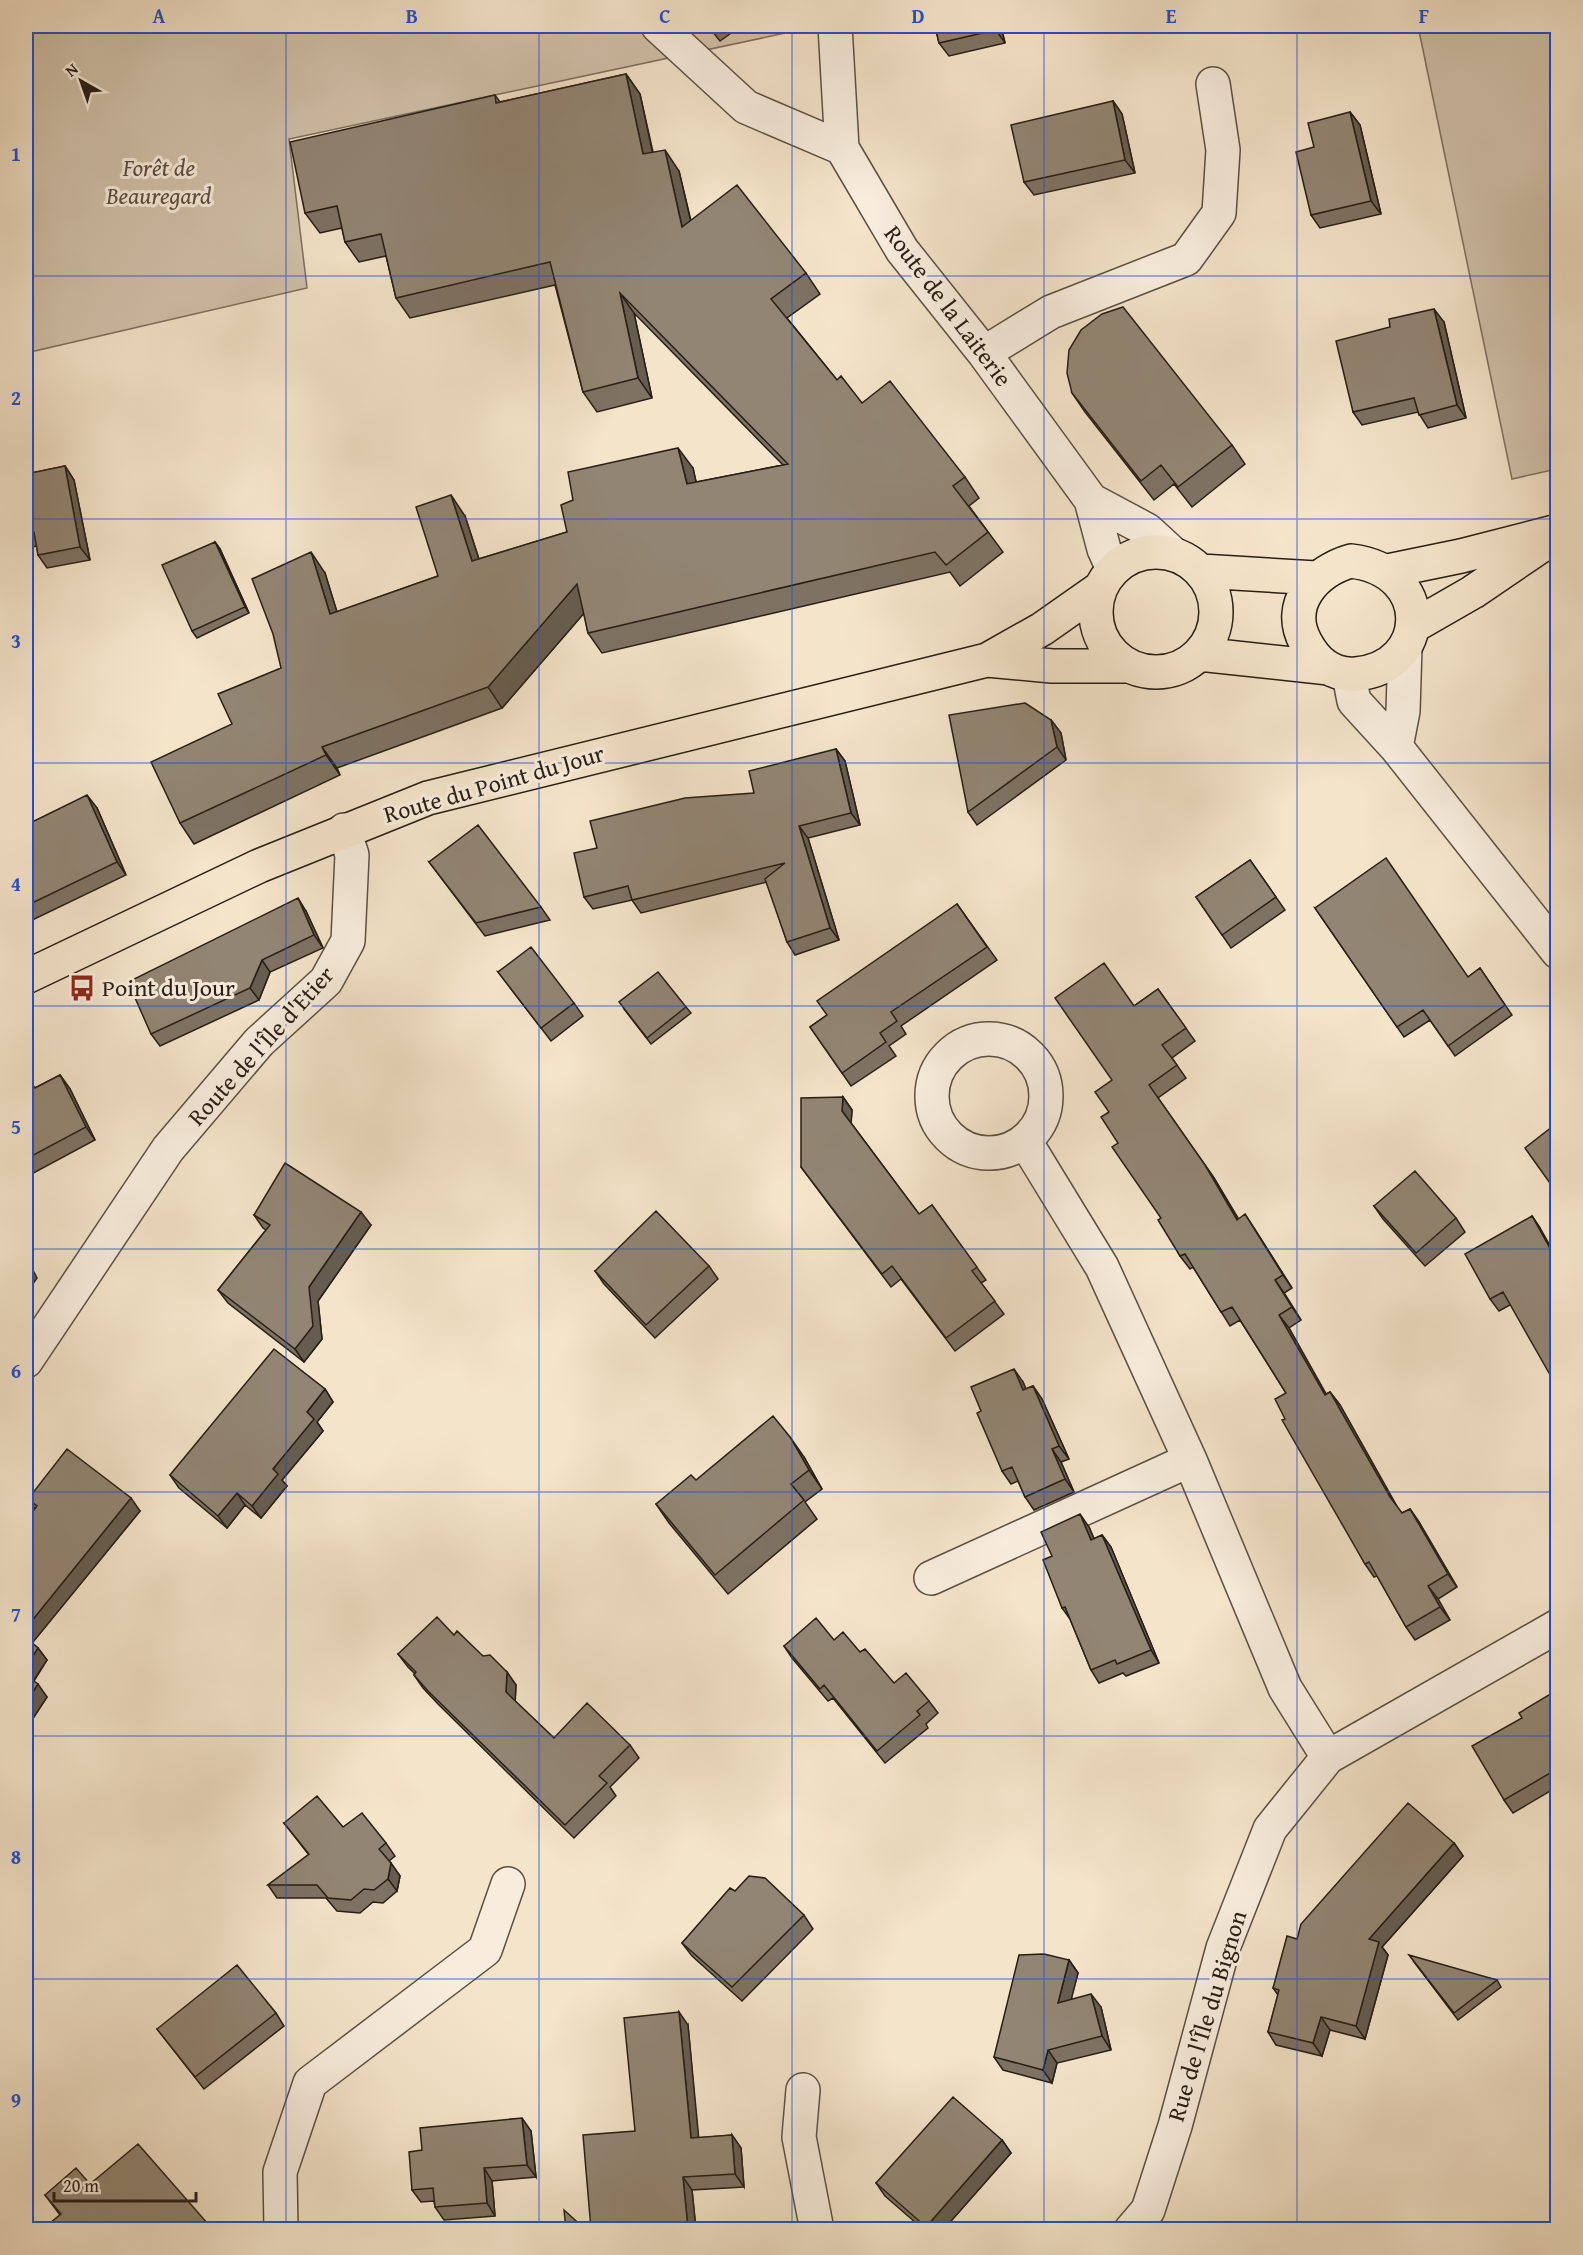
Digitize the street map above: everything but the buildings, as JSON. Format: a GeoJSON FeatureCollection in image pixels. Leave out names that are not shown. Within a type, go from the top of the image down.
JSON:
{"type":"FeatureCollection","features":[{"type":"Feature","properties":{"kind":"main road"},"geometry":{"type":"LineString","coordinates":[[1388,571],[1557,533]]}},
{"type":"Feature","properties":{"kind":"main road"},"geometry":{"type":"LineString","coordinates":[[1199,654],[1371,673],[1390,663],[1409,637],[1557,533]]}},
{"type":"Feature","properties":{"kind":"main road"},"geometry":{"type":"LineString","coordinates":[[1151,551],[1172,553],[1188,560],[1201,571],[1213,590],[1217,612],[1212,635],[1199,654],[1184,665],[1166,672],[1146,672],[1128,666],[1110,652],[1099,633],[1095,612],[1106,579],[1130,556],[1151,551]]}},
{"type":"Feature","properties":{"kind":"main road"},"geometry":{"type":"LineString","coordinates":[[1339,671],[1312,655],[1302,636],[1299,615],[1304,595],[1316,578],[1332,566],[1351,561],[1371,563],[1388,571],[1403,586],[1412,606],[1409,637]]}},
{"type":"Feature","properties":{"kind":"main road"},"geometry":{"type":"LineString","coordinates":[[1201,571],[1316,578]]}},
{"type":"Feature","properties":{"kind":"main road","name":"Route du Point du Jour"},"geometry":{"type":"LineString","coordinates":[[26,977],[259,866],[428,798],[987,660],[1042,629],[1106,579]]}},
{"type":"Feature","properties":{"kind":"main road","name":"Route du Point du Jour"},"geometry":{"type":"LineString","coordinates":[[987,660],[1052,666],[1128,666]]}},
{"type":"Feature","properties":{"kind":"street"},"geometry":{"type":"LineString","coordinates":[[658,26],[746,107],[842,148]]}},
{"type":"Feature","properties":{"kind":"street","name":"Route de la Laiterie"},"geometry":{"type":"LineString","coordinates":[[835,26],[842,148],[902,250],[984,353],[1091,500],[1104,549],[1106,579]]}},
{"type":"Feature","properties":{"kind":"street"},"geometry":{"type":"LineString","coordinates":[[984,353],[1050,312],[1186,259],[1219,213],[1223,150],[1213,84]]}},
{"type":"Feature","properties":{"kind":"street","name":"Route de la Laiterie"},"geometry":{"type":"LineString","coordinates":[[1091,500],[1147,530],[1172,553]]}},
{"type":"Feature","properties":{"kind":"street"},"geometry":{"type":"LineString","coordinates":[[1396,747],[1403,711],[1409,637]]}},
{"type":"Feature","properties":{"kind":"street"},"geometry":{"type":"LineString","coordinates":[[1339,671],[1354,701],[1396,747],[1557,952]]}},
{"type":"Feature","properties":{"kind":"street","name":"Route de l'Île d'Etier"},"geometry":{"type":"LineString","coordinates":[[26,1360],[168,1149],[258,1042],[326,981],[348,941],[352,855],[344,830]]}},
{"type":"Feature","properties":{"kind":"street"},"geometry":{"type":"LineString","coordinates":[[1025,1141],[1102,1267],[1190,1460],[1285,1688],[1328,1757]]}},
{"type":"Feature","properties":{"kind":"street"},"geometry":{"type":"LineString","coordinates":[[931,1578],[1190,1460]]}},
{"type":"Feature","properties":{"kind":"street","name":"Rue de l'Île du Bignon"},"geometry":{"type":"LineString","coordinates":[[1131,2229],[1148,2210],[1175,2126],[1223,1948],[1270,1829],[1328,1757],[1557,1626]]}},
{"type":"Feature","properties":{"kind":"street"},"geometry":{"type":"LineString","coordinates":[[281,2229],[280,2172],[310,2083],[485,1950],[508,1884]]}},
{"type":"Feature","properties":{"kind":"street"},"geometry":{"type":"LineString","coordinates":[[803,2090],[799,2138],[817,2229]]}},
{"type":"Feature","properties":{"kind":"green space","name":"Forêt de Beauregard"},"geometry":{"type":"Polygon","coordinates":[[[26,26],[794,26],[795,31],[289,139],[307,288],[26,353],[26,26]]]}},
{"type":"Feature","properties":{"kind":"green space"},"geometry":{"type":"Polygon","coordinates":[[[1418,26],[1557,26],[1557,469],[1512,479],[1418,26]]]}},
{"type":"Feature","properties":{"kind":"place","name":"Point du Jour"},"geometry":{"type":"Point","coordinates":[82,988]}}]}
